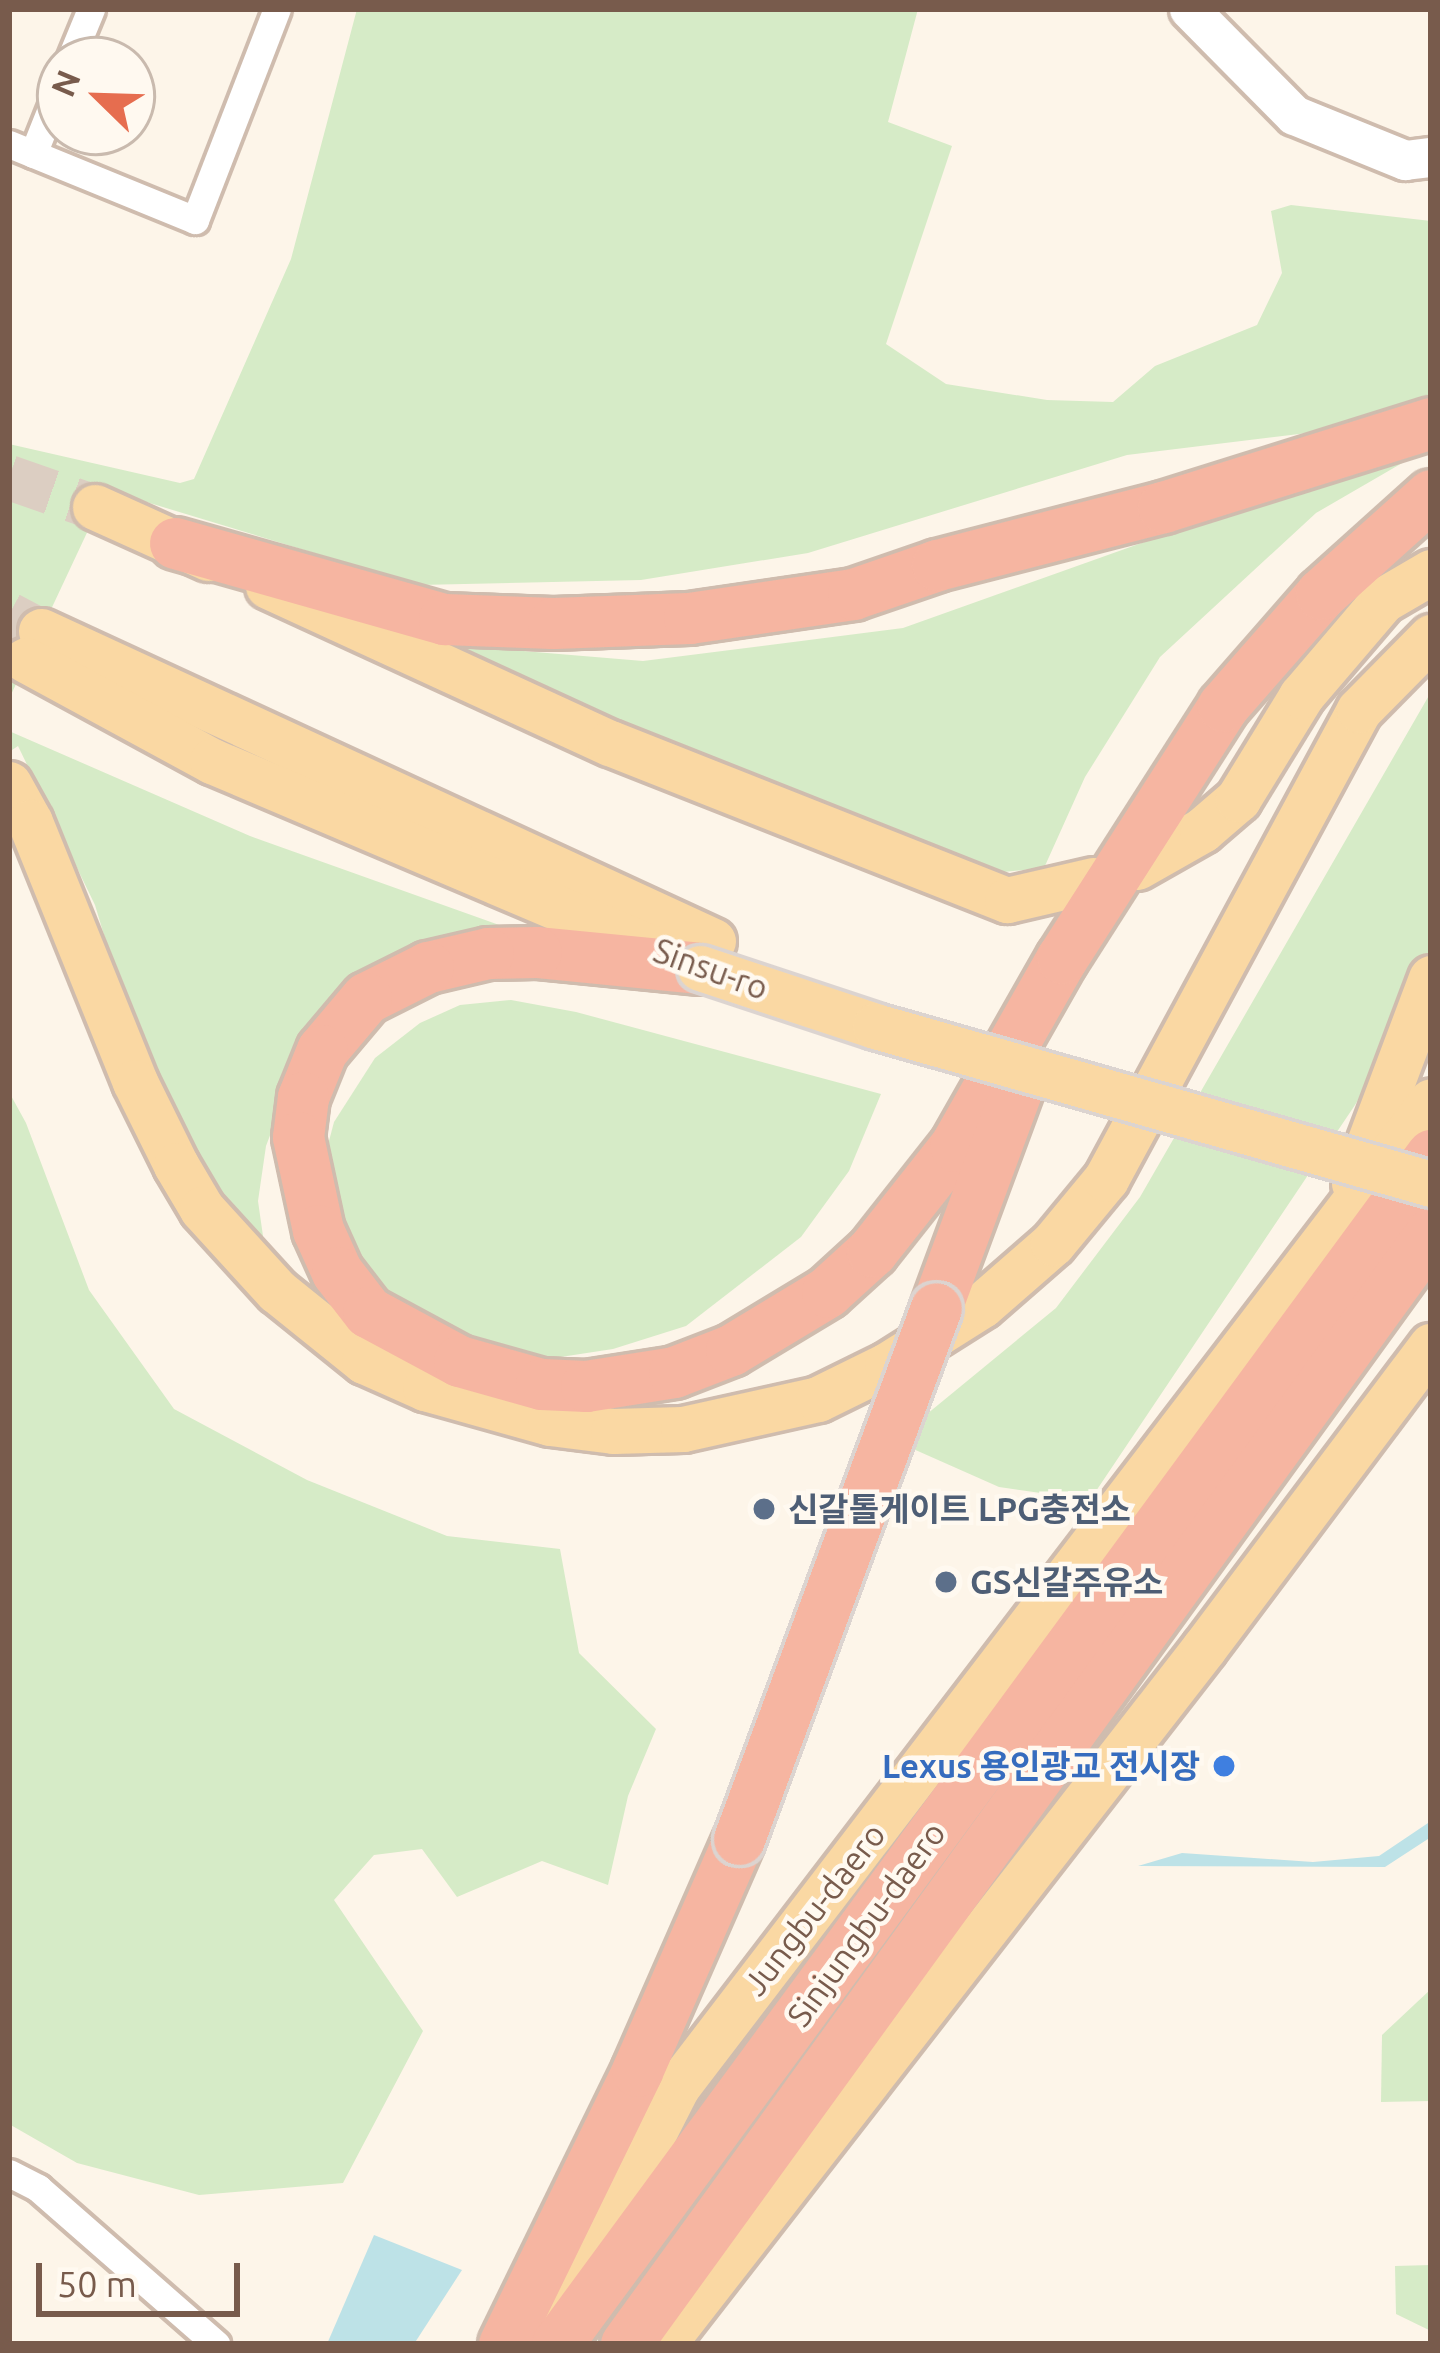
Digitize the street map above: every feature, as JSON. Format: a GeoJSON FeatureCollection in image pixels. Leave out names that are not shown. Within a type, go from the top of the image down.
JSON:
{"type":"FeatureCollection","features":[{"type":"Feature","properties":{"kind":"highway"},"geometry":{"type":"LineString","coordinates":[[176,544],[444,619],[554,623],[689,618],[853,594],[937,566],[1162,507],[1431,423]]}},
{"type":"Feature","properties":{"kind":"highway"},"geometry":{"type":"LineString","coordinates":[[706,955],[488,953],[428,967],[366,998],[322,1050],[303,1097],[298,1137],[318,1231],[337,1272],[368,1312],[459,1361],[541,1384],[586,1386],[674,1372],[730,1350],[827,1292],[872,1251],[955,1146],[1062,958],[1223,706],[1321,594],[1431,495]]}},
{"type":"Feature","properties":{"kind":"highway"},"geometry":{"type":"LineString","coordinates":[[504,2344],[637,2071],[739,1839],[1062,958]]}},
{"type":"Feature","properties":{"kind":"highway","name":"Sinjungbu-daero"},"geometry":{"type":"LineString","coordinates":[[557,2344],[1429,1127]]}},
{"type":"Feature","properties":{"kind":"highway","name":"Sinjungbu-daero"},"geometry":{"type":"LineString","coordinates":[[626,2344],[1431,1233]]}},
{"type":"Feature","properties":{"kind":"main road"},"geometry":{"type":"LineString","coordinates":[[95,507],[610,743],[1007,900],[1093,880]]}},
{"type":"Feature","properties":{"kind":"main road"},"geometry":{"type":"LineString","coordinates":[[1137,867],[1202,830],[1238,799],[1301,696],[1382,600],[1431,572]]}},
{"type":"Feature","properties":{"kind":"main road"},"geometry":{"type":"LineString","coordinates":[[9,784],[31,822],[135,1082],[176,1165],[202,1209],[277,1291],[364,1361],[425,1388],[550,1423],[613,1431],[683,1429],[818,1400],[870,1374],[982,1305],[1053,1243],[1116,1162],[1359,710],[1431,637]]}},
{"type":"Feature","properties":{"kind":"main road","name":"Sinsu-ro"},"geometry":{"type":"LineString","coordinates":[[34,645],[212,761],[897,1033],[1431,1184]]}},
{"type":"Feature","properties":{"kind":"main road","name":"Sinsu-ro"},"geometry":{"type":"LineString","coordinates":[[706,955],[1281,1114],[1429,1127]]}},
{"type":"Feature","properties":{"kind":"main road"},"geometry":{"type":"LineString","coordinates":[[1339,1224],[1431,978]]}},
{"type":"Feature","properties":{"kind":"main road","name":"Jungbu-daero"},"geometry":{"type":"LineString","coordinates":[[546,2344],[677,2087],[1339,1224],[1429,1127]]}},
{"type":"Feature","properties":{"kind":"main road"},"geometry":{"type":"LineString","coordinates":[[669,2338],[1431,1346]]}},
{"type":"Feature","properties":{"kind":"street"},"geometry":{"type":"LineString","coordinates":[[21,149],[196,220],[277,9]]}},
{"type":"Feature","properties":{"kind":"street"},"geometry":{"type":"LineString","coordinates":[[1189,9],[1294,115],[1405,160],[1431,157]]}},
{"type":"Feature","properties":{"kind":"street"},"geometry":{"type":"LineString","coordinates":[[9,2173],[38,2188],[215,2344]]}},
{"type":"Feature","properties":{"kind":"green space"},"geometry":{"type":"Polygon","coordinates":[[[357,9],[918,9],[888,122],[952,146],[886,344],[946,384],[1047,400],[1113,402],[1155,366],[1257,325],[1282,273],[1271,211],[1291,205],[1431,221],[1431,402],[1324,431],[1127,455],[808,553],[641,580],[419,585],[107,490],[9,699],[9,444],[180,483],[194,479],[291,259],[357,9]]]}},
{"type":"Feature","properties":{"kind":"green space"},"geometry":{"type":"Polygon","coordinates":[[[1416,455],[1316,513],[1160,657],[1085,777],[1044,868],[1003,872],[790,801],[439,644],[643,661],[903,628],[1251,504],[1416,455]]]}},
{"type":"Feature","properties":{"kind":"green space"},"geometry":{"type":"Polygon","coordinates":[[[1431,692],[1431,957],[1397,1035],[1355,1105],[1090,1500],[999,1487],[911,1448],[927,1414],[1056,1308],[1140,1197],[1431,692]]]}},
{"type":"Feature","properties":{"kind":"green space"},"geometry":{"type":"Polygon","coordinates":[[[9,731],[250,836],[502,926],[517,941],[423,961],[286,1093],[266,1146],[258,1201],[266,1257],[261,1275],[143,1065],[95,905],[18,746],[9,752],[9,731]]]}},
{"type":"Feature","properties":{"kind":"green space"},"geometry":{"type":"Polygon","coordinates":[[[511,1000],[576,1012],[881,1094],[849,1171],[801,1237],[686,1326],[613,1349],[554,1358],[483,1359],[380,1317],[318,1183],[334,1122],[375,1058],[420,1023],[460,1005],[511,1000]]]}},
{"type":"Feature","properties":{"kind":"green space"},"geometry":{"type":"Polygon","coordinates":[[[9,1092],[26,1123],[89,1290],[174,1409],[307,1480],[447,1536],[560,1549],[579,1653],[656,1729],[628,1796],[608,1885],[542,1861],[457,1897],[422,1849],[374,1855],[334,1900],[423,2031],[343,2183],[199,2195],[77,2163],[9,2124],[9,1092]]]}},
{"type":"Feature","properties":{"kind":"green space"},"geometry":{"type":"Polygon","coordinates":[[[1431,1989],[1431,2101],[1381,2102],[1382,2035],[1431,1989]]]}},
{"type":"Feature","properties":{"kind":"green space"},"geometry":{"type":"Polygon","coordinates":[[[1431,2265],[1431,2331],[1396,2314],[1395,2266],[1431,2265]]]}},
{"type":"Feature","properties":{"kind":"water"},"geometry":{"type":"Polygon","coordinates":[[[1431,1821],[1431,1837],[1385,1867],[1138,1866],[1182,1853],[1313,1862],[1379,1856],[1431,1821]]]}},
{"type":"Feature","properties":{"kind":"water"},"geometry":{"type":"Polygon","coordinates":[[[374,2235],[462,2270],[414,2344],[327,2344],[374,2235]]]}},
{"type":"Feature","properties":{"kind":"tunnel"},"geometry":{"type":"LineString","coordinates":[[9,477],[95,507]]}},
{"type":"Feature","properties":{"kind":"tunnel"},"geometry":{"type":"LineString","coordinates":[[9,614],[41,631]]}},
{"type":"Feature","properties":{"kind":"place","name":"신갈톨게이트 LPG충전소"},"geometry":{"type":"Point","coordinates":[764,1509]}},
{"type":"Feature","properties":{"kind":"place","name":"GS신갈주유소"},"geometry":{"type":"Point","coordinates":[946,1582]}},
{"type":"Feature","properties":{"kind":"place","name":"Lexus 용인광교 전시장"},"geometry":{"type":"Point","coordinates":[1224,1766]}}]}
